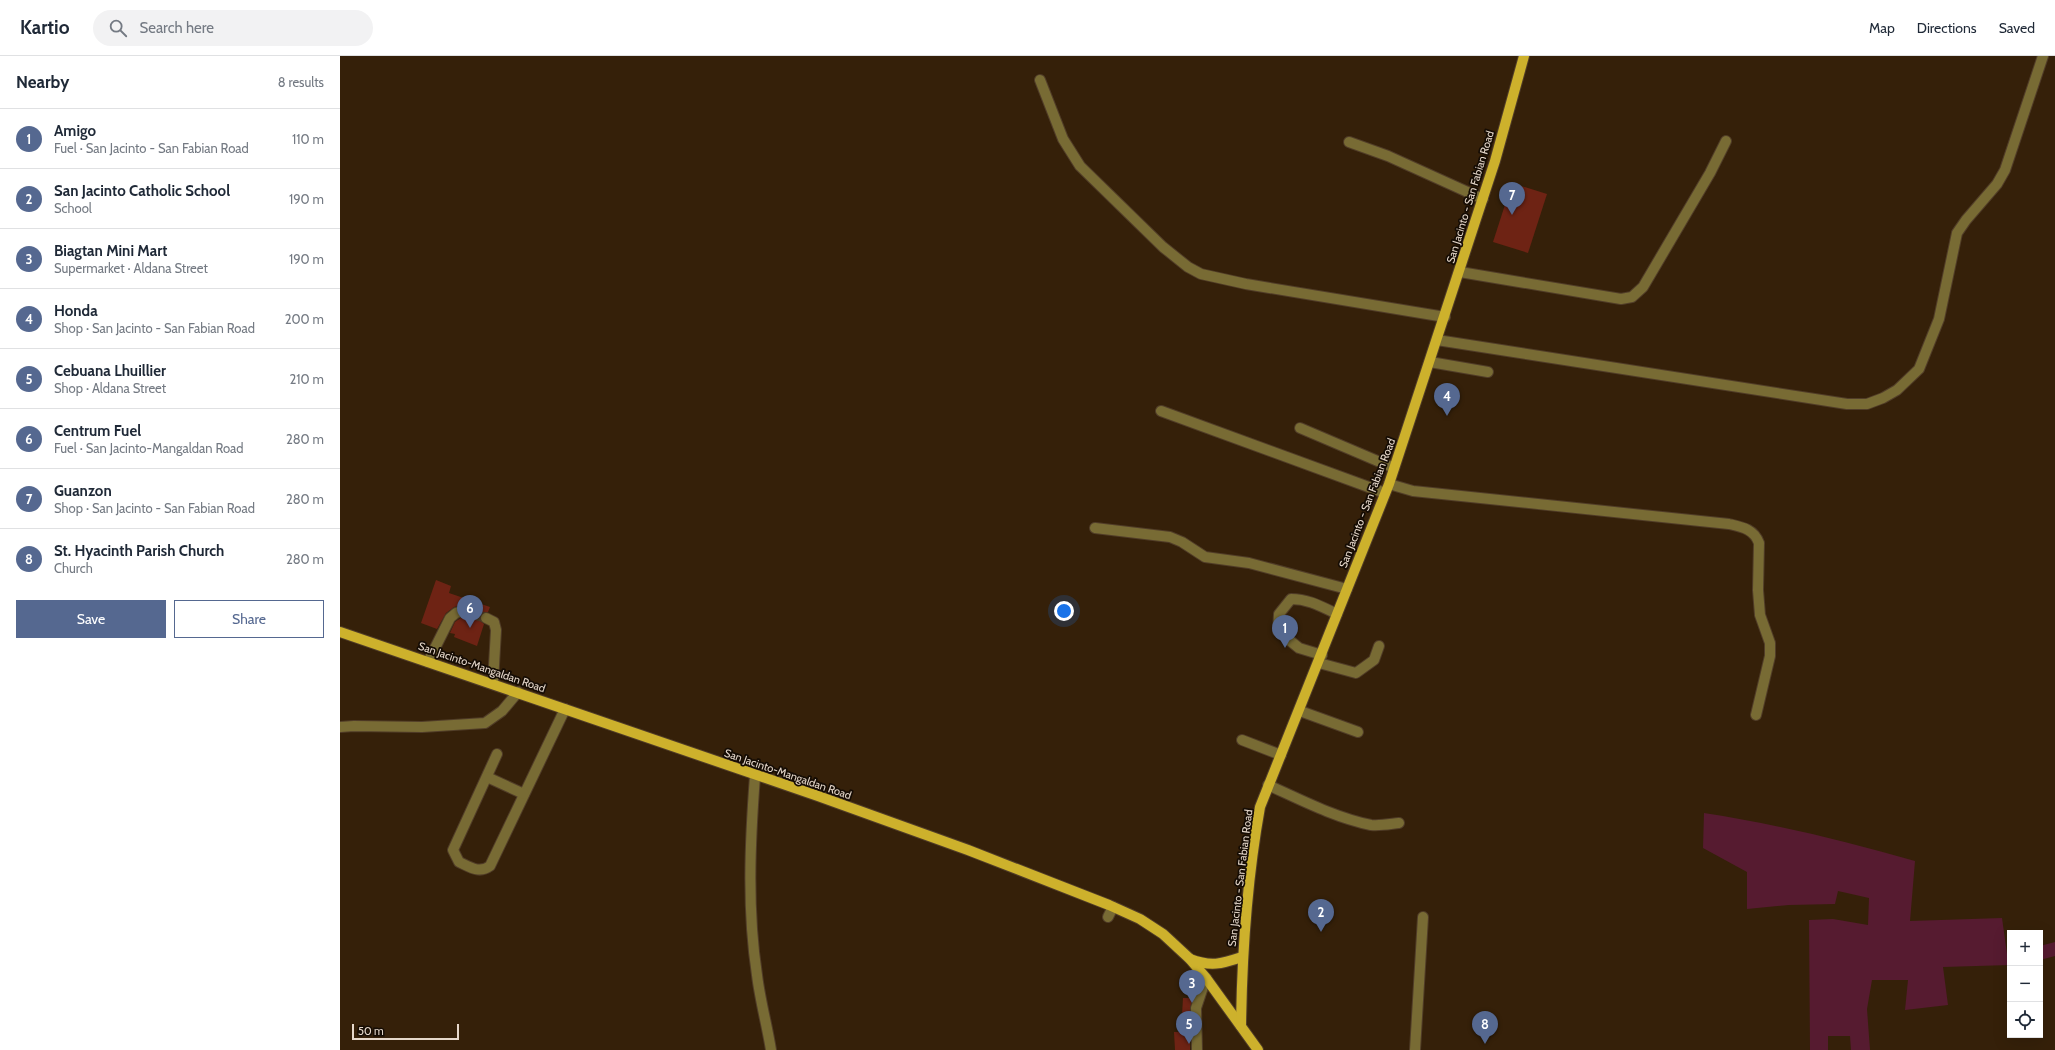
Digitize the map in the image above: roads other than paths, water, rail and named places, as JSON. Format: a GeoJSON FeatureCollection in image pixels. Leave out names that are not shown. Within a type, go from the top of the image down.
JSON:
{"type":"FeatureCollection","features":[{"type":"Feature","properties":{"kind":"main road","name":"San Jacinto - San Fabian Road"},"geometry":{"type":"LineString","coordinates":[[1241,1026],[1242,957],[1260,807],[1312,682],[1337,614],[1387,489],[1460,272],[1483,199],[1524,56]]}},
{"type":"Feature","properties":{"kind":"main road","name":"San Jacinto-Mangaldan Road"},"geometry":{"type":"LineString","coordinates":[[340,632],[493,683],[975,853],[1113,906],[1140,919],[1163,934],[1190,959],[1206,978],[1258,1050]]}},
{"type":"Feature","properties":{"kind":"main road","name":"San Jacinto - San Fabian Road"},"geometry":{"type":"LineString","coordinates":[[1190,959],[1205,964],[1221,964],[1242,957]]}},
{"type":"Feature","properties":{"kind":"street"},"geometry":{"type":"LineString","coordinates":[[1437,340],[1847,404],[1867,404],[1883,398],[1897,390],[1919,369],[1939,319],[1957,233],[1966,220],[1997,184],[2004,170],[2043,56]]}},
{"type":"Feature","properties":{"kind":"street"},"geometry":{"type":"LineString","coordinates":[[1040,80],[1063,139],[1080,166],[1158,242],[1188,267],[1201,274],[1246,284],[1445,317]]}},
{"type":"Feature","properties":{"kind":"street"},"geometry":{"type":"LineString","coordinates":[[1460,272],[1621,300],[1632,297],[1643,287],[1710,174],[1726,141]]}},
{"type":"Feature","properties":{"kind":"street"},"geometry":{"type":"LineString","coordinates":[[1349,142],[1382,153],[1483,199]]}},
{"type":"Feature","properties":{"kind":"street"},"geometry":{"type":"LineString","coordinates":[[1430,362],[1488,372]]}},
{"type":"Feature","properties":{"kind":"street"},"geometry":{"type":"LineString","coordinates":[[1162,411],[1387,489],[1729,524],[1752,531],[1757,537],[1759,543],[1758,590],[1760,615],[1770,643],[1770,656],[1756,715]]}},
{"type":"Feature","properties":{"kind":"street"},"geometry":{"type":"LineString","coordinates":[[1300,428],[1394,468]]}},
{"type":"Feature","properties":{"kind":"street"},"geometry":{"type":"LineString","coordinates":[[1095,528],[1170,537],[1182,542],[1205,557],[1249,563],[1347,589]]}},
{"type":"Feature","properties":{"kind":"street"},"geometry":{"type":"LineString","coordinates":[[1337,614],[1302,599],[1291,599],[1279,614],[1278,631],[1299,648],[1320,659],[1356,673],[1374,660],[1379,646]]}},
{"type":"Feature","properties":{"kind":"street"},"geometry":{"type":"LineString","coordinates":[[428,662],[450,618],[456,612],[462,611]]}},
{"type":"Feature","properties":{"kind":"street"},"geometry":{"type":"LineString","coordinates":[[486,618],[494,622],[496,630],[493,683]]}},
{"type":"Feature","properties":{"kind":"street"},"geometry":{"type":"LineString","coordinates":[[340,727],[422,727],[485,723],[502,711],[518,692]]}},
{"type":"Feature","properties":{"kind":"street"},"geometry":{"type":"LineString","coordinates":[[1301,707],[1358,732]]}},
{"type":"Feature","properties":{"kind":"street"},"geometry":{"type":"LineString","coordinates":[[497,754],[453,850],[459,862],[478,871],[484,871],[490,866],[565,709]]}},
{"type":"Feature","properties":{"kind":"street"},"geometry":{"type":"LineString","coordinates":[[1242,740],[1281,755]]}},
{"type":"Feature","properties":{"kind":"street"},"geometry":{"type":"LineString","coordinates":[[756,776],[751,838],[750,907],[757,975],[771,1050]]}},
{"type":"Feature","properties":{"kind":"street"},"geometry":{"type":"LineString","coordinates":[[487,777],[524,794]]}},
{"type":"Feature","properties":{"kind":"street"},"geometry":{"type":"LineString","coordinates":[[1268,785],[1337,814],[1362,822],[1373,825],[1399,823]]}},
{"type":"Feature","properties":{"kind":"street"},"geometry":{"type":"LineString","coordinates":[[1108,916],[1113,906]]}},
{"type":"Feature","properties":{"kind":"street"},"geometry":{"type":"LineString","coordinates":[[1415,1050],[1422,917]]}},
{"type":"Feature","properties":{"kind":"street"},"geometry":{"type":"LineString","coordinates":[[1197,1050],[1196,1008],[1206,978]]}},
{"type":"Feature","properties":{"kind":"tunnel"},"geometry":{"type":"LineString","coordinates":[[462,611],[486,618]]}},
{"type":"Feature","properties":{"kind":"place","name":"Guanzon"},"geometry":{"type":"Point","coordinates":[1512,215]}},
{"type":"Feature","properties":{"kind":"place","name":"Honda"},"geometry":{"type":"Point","coordinates":[1447,416]}},
{"type":"Feature","properties":{"kind":"place","name":"Centrum Fuel"},"geometry":{"type":"Point","coordinates":[470,628]}},
{"type":"Feature","properties":{"kind":"place","name":"Amigo"},"geometry":{"type":"Point","coordinates":[1285,648]}},
{"type":"Feature","properties":{"kind":"place","name":"San Jacinto Catholic School"},"geometry":{"type":"Point","coordinates":[1321,932]}},
{"type":"Feature","properties":{"kind":"place","name":"Biagtan Mini Mart"},"geometry":{"type":"Point","coordinates":[1192,1003]}},
{"type":"Feature","properties":{"kind":"place","name":"Cebuana Lhuillier"},"geometry":{"type":"Point","coordinates":[1189,1044]}},
{"type":"Feature","properties":{"kind":"place","name":"St. Hyacinth Parish Church"},"geometry":{"type":"Point","coordinates":[1485,1044]}}]}
